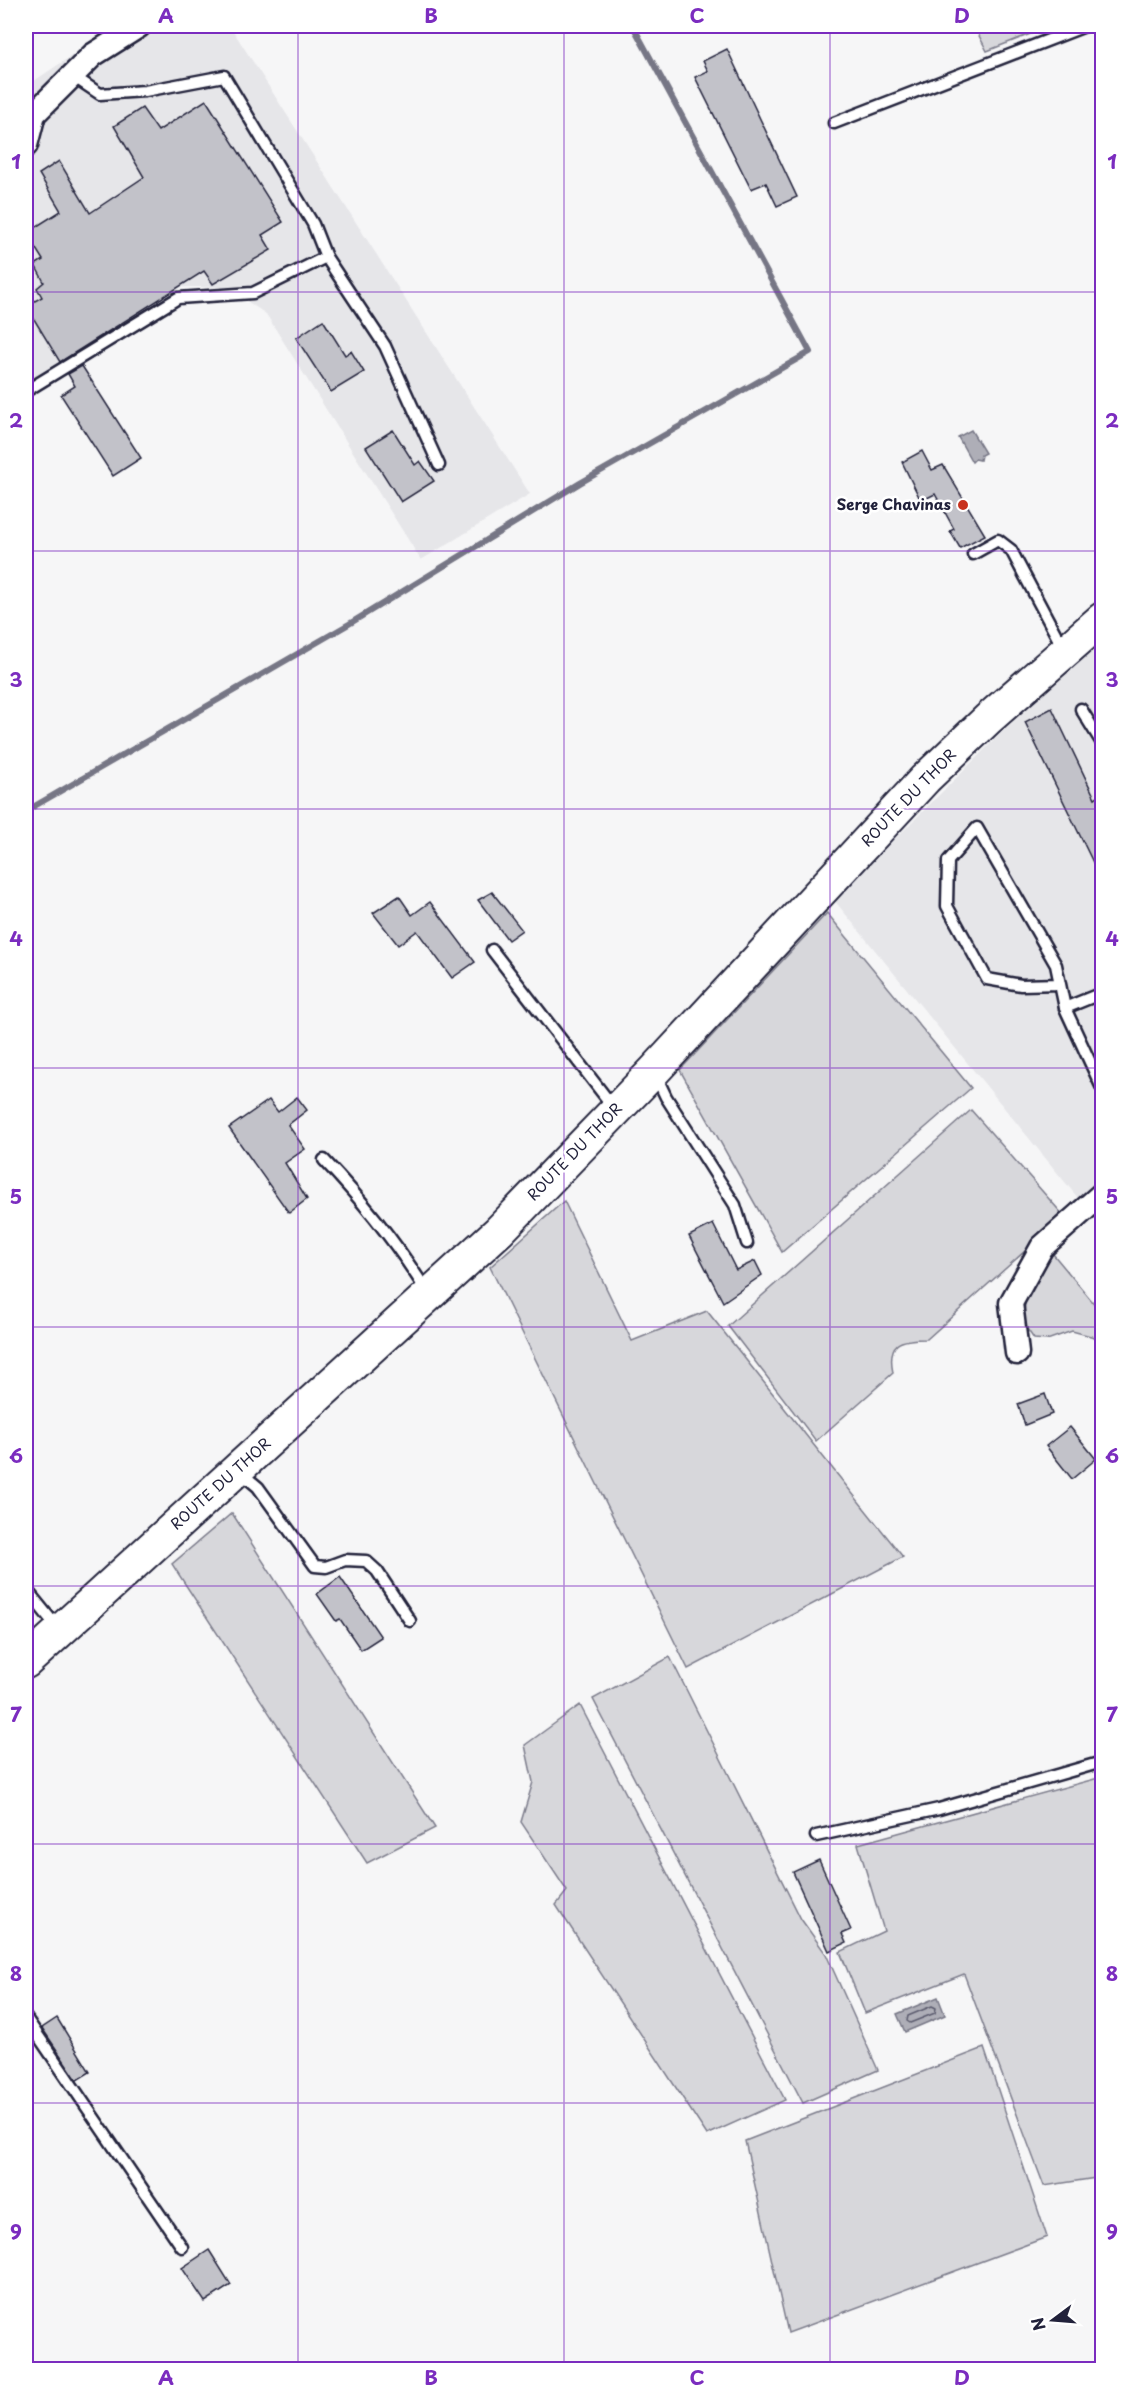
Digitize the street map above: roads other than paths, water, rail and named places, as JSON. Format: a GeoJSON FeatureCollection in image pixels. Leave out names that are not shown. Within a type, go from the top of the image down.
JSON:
{"type":"FeatureCollection","features":[{"type":"Feature","properties":{"kind":"street"},"geometry":{"type":"LineString","coordinates":[[26,145],[30,112],[93,55],[139,26]]}},
{"type":"Feature","properties":{"kind":"street","name":"ROUTE DU THOR"},"geometry":{"type":"LineString","coordinates":[[26,1662],[499,1231],[654,1071],[925,780],[988,719],[1102,619]]}},
{"type":"Feature","properties":{"kind":"street"},"geometry":{"type":"LineString","coordinates":[[1017,1353],[1011,1303],[1042,1247],[1102,1194]]}},
{"type":"Feature","properties":{"kind":"lane"},"geometry":{"type":"LineString","coordinates":[[834,123],[1085,26]]}},
{"type":"Feature","properties":{"kind":"lane"},"geometry":{"type":"LineString","coordinates":[[72,76],[100,94],[146,91],[224,76],[313,224],[326,257],[385,346],[439,465]]}},
{"type":"Feature","properties":{"kind":"lane"},"geometry":{"type":"LineString","coordinates":[[26,391],[178,298],[253,293],[326,257]]}},
{"type":"Feature","properties":{"kind":"lane"},"geometry":{"type":"LineString","coordinates":[[973,554],[998,540],[1011,550],[1064,651]]}},
{"type":"Feature","properties":{"kind":"lane"},"geometry":{"type":"LineString","coordinates":[[1081,709],[1102,743]]}},
{"type":"Feature","properties":{"kind":"lane"},"geometry":{"type":"LineString","coordinates":[[1060,984],[1021,985],[987,979],[947,906],[948,861],[977,828],[1056,965],[1060,984],[1065,1008],[1102,1088]]}},
{"type":"Feature","properties":{"kind":"lane"},"geometry":{"type":"LineString","coordinates":[[492,950],[616,1110]]}},
{"type":"Feature","properties":{"kind":"lane"},"geometry":{"type":"LineString","coordinates":[[1065,1008],[1102,993]]}},
{"type":"Feature","properties":{"kind":"lane"},"geometry":{"type":"LineString","coordinates":[[654,1071],[666,1098],[735,1205],[747,1243]]}},
{"type":"Feature","properties":{"kind":"lane"},"geometry":{"type":"LineString","coordinates":[[324,1160],[351,1188],[415,1271],[429,1294]]}},
{"type":"Feature","properties":{"kind":"lane"},"geometry":{"type":"LineString","coordinates":[[237,1470],[258,1486],[315,1566],[326,1567],[345,1560],[366,1561],[377,1571],[410,1621]]}},
{"type":"Feature","properties":{"kind":"lane"},"geometry":{"type":"LineString","coordinates":[[26,1589],[52,1621],[62,1629]]}},
{"type":"Feature","properties":{"kind":"lane"},"geometry":{"type":"LineString","coordinates":[[816,1836],[939,1809],[1102,1762]]}},
{"type":"Feature","properties":{"kind":"lane"},"geometry":{"type":"LineString","coordinates":[[26,2018],[182,2247]]}},
{"type":"Feature","properties":{"kind":"water"},"geometry":{"type":"Polygon","coordinates":[[[971,430],[985,453],[981,455],[980,460],[975,459],[972,462],[958,437],[971,430]]]}},
{"type":"Feature","properties":{"kind":"water"},"geometry":{"type":"Polygon","coordinates":[[[938,1997],[945,2015],[905,2032],[897,2014],[938,1997]]]}},
{"type":"Feature","properties":{"kind":"waterway"},"geometry":{"type":"LineString","coordinates":[[26,811],[349,624],[580,483],[810,352],[633,26]]}},
{"type":"Feature","properties":{"kind":"waterway"},"geometry":{"type":"LineString","coordinates":[[1090,611],[1102,599]]}},
{"type":"Feature","properties":{"kind":"place","name":"Serge Chavinas"},"geometry":{"type":"Point","coordinates":[963,505]}}]}
